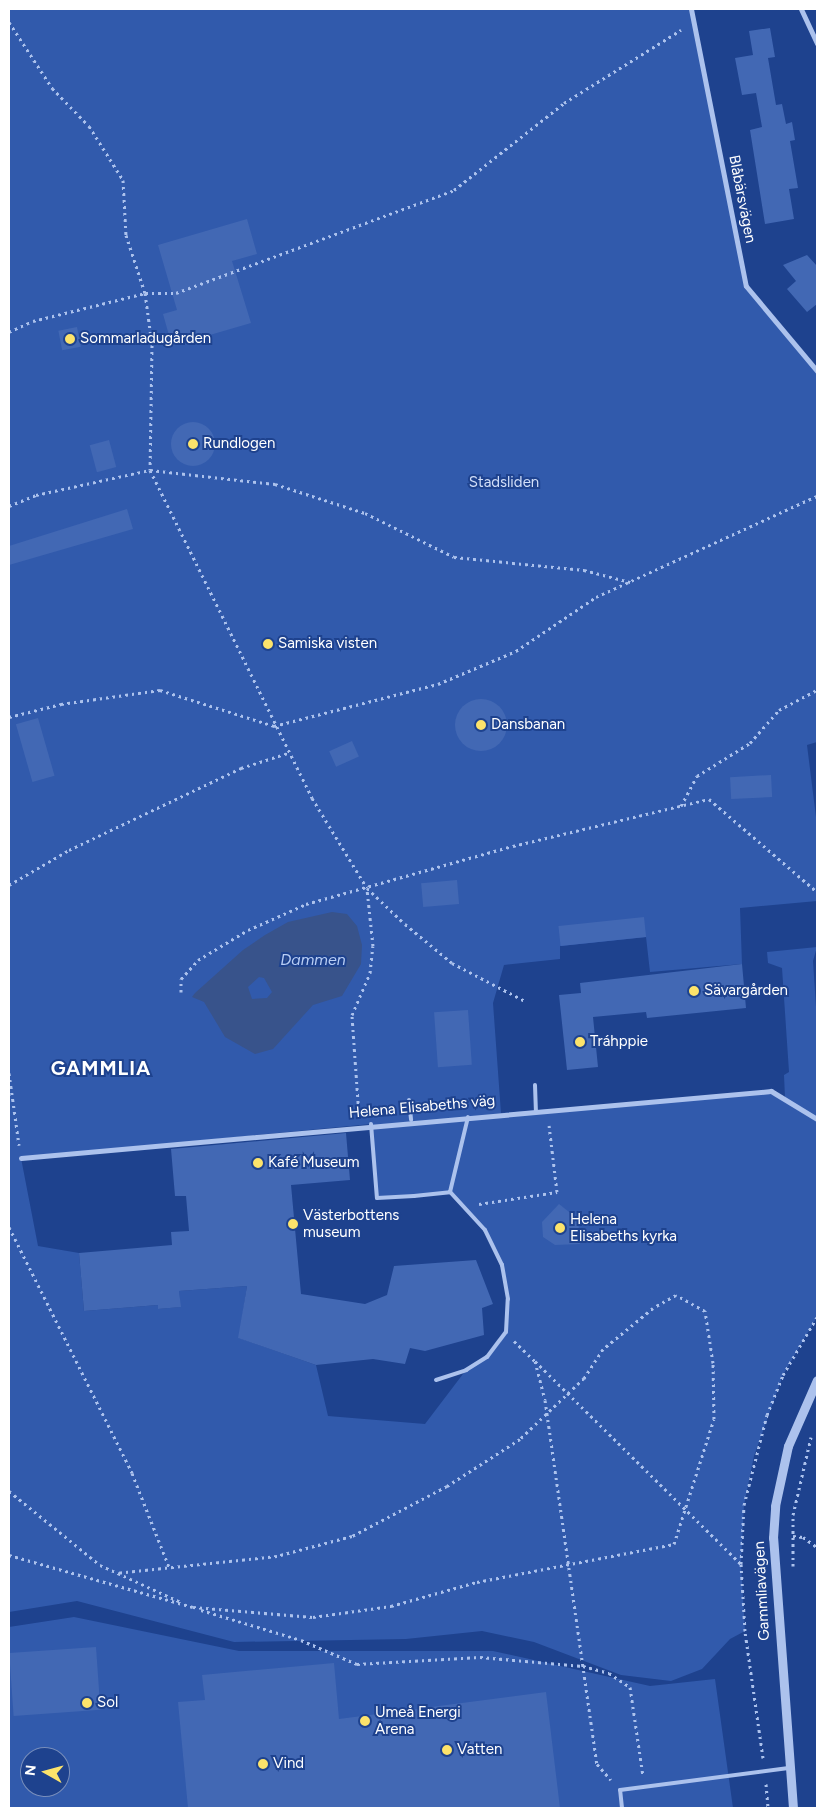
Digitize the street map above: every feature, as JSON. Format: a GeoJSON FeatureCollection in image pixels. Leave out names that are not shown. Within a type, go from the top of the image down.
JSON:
{"type":"FeatureCollection","features":[{"type":"Feature","properties":{"kind":"street","name":"Blåbärsvägen"},"geometry":{"type":"LineString","coordinates":[[691,9],[746,286],[817,371]]}},
{"type":"Feature","properties":{"kind":"street"},"geometry":{"type":"LineString","coordinates":[[801,9],[817,44]]}},
{"type":"Feature","properties":{"kind":"street","name":"Helena Elisabeths väg"},"geometry":{"type":"LineString","coordinates":[[21,1158],[411,1120],[771,1090],[817,1119]]}},
{"type":"Feature","properties":{"kind":"street","name":"Gammliavägen"},"geometry":{"type":"LineString","coordinates":[[793,1808],[775,1609],[775,1506],[788,1446],[817,1380]]}},
{"type":"Feature","properties":{"kind":"lane"},"geometry":{"type":"LineString","coordinates":[[534,1085],[536,1110]]}},
{"type":"Feature","properties":{"kind":"lane"},"geometry":{"type":"LineString","coordinates":[[409,1100],[411,1120]]}},
{"type":"Feature","properties":{"kind":"lane"},"geometry":{"type":"LineString","coordinates":[[450,1192],[468,1116]]}},
{"type":"Feature","properties":{"kind":"lane"},"geometry":{"type":"LineString","coordinates":[[371,1124],[377,1198],[450,1192]]}},
{"type":"Feature","properties":{"kind":"lane"},"geometry":{"type":"LineString","coordinates":[[436,1380],[466,1370],[487,1357],[506,1332],[508,1299],[502,1266],[485,1230],[450,1192]]}},
{"type":"Feature","properties":{"kind":"lane"},"geometry":{"type":"LineString","coordinates":[[622,1808],[620,1790],[789,1768]]}},
{"type":"Feature","properties":{"kind":"path"},"geometry":{"type":"LineString","coordinates":[[9,22],[52,88],[89,126],[123,180],[126,235],[145,293],[152,345],[150,470],[288,754],[367,888],[452,963],[525,1001]]}},
{"type":"Feature","properties":{"kind":"path"},"geometry":{"type":"LineString","coordinates":[[9,332],[33,321],[145,293],[176,293],[454,190],[564,102],[694,22]]}},
{"type":"Feature","properties":{"kind":"path"},"geometry":{"type":"LineString","coordinates":[[9,506],[36,495],[150,470],[274,484],[365,513],[454,557],[584,570],[631,582]]}},
{"type":"Feature","properties":{"kind":"path"},"geometry":{"type":"LineString","coordinates":[[9,717],[104,696],[160,690],[274,726],[481,669],[516,651],[596,597],[817,496]]}},
{"type":"Feature","properties":{"kind":"path"},"geometry":{"type":"LineString","coordinates":[[681,806],[697,776],[750,743],[779,710],[817,690]]}},
{"type":"Feature","properties":{"kind":"path"},"geometry":{"type":"LineString","coordinates":[[9,885],[69,850],[241,768],[288,754]]}},
{"type":"Feature","properties":{"kind":"path"},"geometry":{"type":"LineString","coordinates":[[181,992],[181,979],[198,960],[248,930],[306,904],[514,846],[709,799],[817,892]]}},
{"type":"Feature","properties":{"kind":"path"},"geometry":{"type":"LineString","coordinates":[[360,1125],[352,1015],[370,973],[373,946],[367,888]]}},
{"type":"Feature","properties":{"kind":"path"},"geometry":{"type":"LineString","coordinates":[[9,1073],[21,1158]]}},
{"type":"Feature","properties":{"kind":"path"},"geometry":{"type":"LineString","coordinates":[[464,1207],[557,1192],[547,1110]]}},
{"type":"Feature","properties":{"kind":"path"},"geometry":{"type":"LineString","coordinates":[[9,1227],[132,1473],[169,1567]]}},
{"type":"Feature","properties":{"kind":"path"},"geometry":{"type":"LineString","coordinates":[[9,1491],[100,1565],[193,1607],[313,1617],[391,1606],[477,1582],[674,1544],[714,1419],[714,1363],[705,1311],[676,1295],[653,1308],[603,1349],[584,1378],[520,1439],[447,1486],[352,1536],[277,1556],[116,1572]]}},
{"type":"Feature","properties":{"kind":"path"},"geometry":{"type":"LineString","coordinates":[[506,1332],[741,1564]]}},
{"type":"Feature","properties":{"kind":"path"},"geometry":{"type":"LineString","coordinates":[[535,1361],[547,1414],[597,1764],[620,1790]]}},
{"type":"Feature","properties":{"kind":"path"},"geometry":{"type":"LineString","coordinates":[[793,1574],[793,1536],[797,1488],[814,1431]]}},
{"type":"Feature","properties":{"kind":"path"},"geometry":{"type":"LineString","coordinates":[[793,1536],[802,1536],[817,1547]]}},
{"type":"Feature","properties":{"kind":"path"},"geometry":{"type":"LineString","coordinates":[[9,1555],[302,1640],[357,1664],[480,1657],[584,1666],[609,1673],[630,1687],[644,1787]]}},
{"type":"Feature","properties":{"kind":"green space","name":"Stadsliden"},"geometry":{"type":"Polygon","coordinates":[[[9,9],[691,9],[746,286],[817,371],[817,742],[807,745],[817,825],[817,901],[740,908],[742,964],[650,972],[646,937],[560,946],[560,959],[504,965],[493,1003],[501,1113],[761,1092],[785,1098],[784,1075],[789,1072],[782,968],[768,963],[767,952],[817,947],[813,961],[817,1022],[817,1317],[783,1375],[754,1456],[744,1505],[741,1564],[745,1631],[730,1639],[702,1669],[671,1681],[621,1675],[534,1642],[482,1631],[406,1639],[234,1642],[77,1601],[9,1612],[9,9]],[[371,1124],[21,1158],[38,1246],[79,1253],[84,1311],[158,1305],[158,1309],[180,1307],[179,1291],[247,1286],[239,1338],[316,1365],[328,1416],[425,1424],[466,1370],[487,1357],[506,1332],[508,1299],[502,1266],[485,1230],[450,1192],[377,1198],[371,1124]]]}},
{"type":"Feature","properties":{"kind":"green space","name":"Umeå Energi Arena"},"geometry":{"type":"Polygon","coordinates":[[[74,1617],[239,1651],[493,1651],[650,1686],[715,1679],[733,1808],[9,1808],[9,1627],[74,1617]]]}},
{"type":"Feature","properties":{"kind":"water","name":"Dammen"},"geometry":{"type":"Polygon","coordinates":[[[332,912],[347,914],[357,926],[362,945],[361,964],[342,996],[313,1005],[273,1049],[255,1054],[225,1037],[204,1002],[192,997],[243,950],[288,922],[332,912]],[[259,977],[248,987],[252,999],[267,998],[272,992],[264,978],[259,977]]]}},
{"type":"Feature","properties":{"kind":"building"},"geometry":{"type":"Polygon","coordinates":[[[770,28],[775,57],[768,58],[776,105],[782,104],[786,124],[792,122],[795,140],[790,141],[798,188],[789,189],[794,219],[765,224],[750,130],[762,127],[756,93],[742,95],[735,58],[753,55],[749,31],[770,28]]]}},
{"type":"Feature","properties":{"kind":"building"},"geometry":{"type":"Polygon","coordinates":[[[247,219],[257,254],[232,261],[251,323],[172,346],[163,314],[177,310],[158,245],[247,219]]]}},
{"type":"Feature","properties":{"kind":"building"},"geometry":{"type":"Polygon","coordinates":[[[807,255],[817,266],[817,304],[807,312],[787,289],[796,281],[783,265],[807,255]]]}},
{"type":"Feature","properties":{"kind":"building","name":"Sommarladugården"},"geometry":{"type":"Polygon","coordinates":[[[77,327],[81,347],[62,350],[58,331],[77,327]]]}},
{"type":"Feature","properties":{"kind":"building","name":"Rundlogen"},"geometry":{"type":"Polygon","coordinates":[[[197,422],[209,428],[214,435],[214,453],[209,460],[202,465],[189,466],[177,460],[172,453],[171,440],[177,428],[184,423],[197,422]]]}},
{"type":"Feature","properties":{"kind":"building"},"geometry":{"type":"Polygon","coordinates":[[[109,440],[116,467],[97,472],[90,445],[109,440]]]}},
{"type":"Feature","properties":{"kind":"building"},"geometry":{"type":"Polygon","coordinates":[[[127,509],[133,529],[9,565],[9,546],[127,509]]]}},
{"type":"Feature","properties":{"kind":"building","name":"Dansbanan"},"geometry":{"type":"Polygon","coordinates":[[[476,699],[486,699],[495,703],[503,711],[507,725],[503,739],[495,747],[486,751],[476,751],[467,747],[459,739],[455,730],[455,720],[459,711],[467,703],[476,699]]]}},
{"type":"Feature","properties":{"kind":"building"},"geometry":{"type":"Polygon","coordinates":[[[38,718],[55,776],[32,782],[16,724],[38,718]]]}},
{"type":"Feature","properties":{"kind":"building"},"geometry":{"type":"Polygon","coordinates":[[[352,741],[359,757],[336,767],[329,751],[352,741]]]}},
{"type":"Feature","properties":{"kind":"building"},"geometry":{"type":"Polygon","coordinates":[[[771,775],[772,797],[731,799],[730,777],[771,775]]]}},
{"type":"Feature","properties":{"kind":"building"},"geometry":{"type":"Polygon","coordinates":[[[457,880],[459,904],[423,907],[421,883],[457,880]]]}},
{"type":"Feature","properties":{"kind":"building"},"geometry":{"type":"Polygon","coordinates":[[[644,917],[646,937],[561,946],[558,926],[644,917]]]}},
{"type":"Feature","properties":{"kind":"building"},"geometry":{"type":"Polygon","coordinates":[[[742,964],[746,1008],[647,1018],[646,1012],[593,1017],[598,1067],[567,1070],[559,995],[581,993],[580,983],[742,964]]]}},
{"type":"Feature","properties":{"kind":"building"},"geometry":{"type":"Polygon","coordinates":[[[468,1010],[472,1065],[438,1067],[434,1012],[468,1010]]]}},
{"type":"Feature","properties":{"kind":"building"},"geometry":{"type":"Polygon","coordinates":[[[346,1133],[350,1180],[291,1185],[301,1294],[365,1304],[387,1295],[394,1266],[476,1260],[493,1304],[482,1308],[484,1335],[425,1351],[410,1348],[405,1364],[373,1359],[316,1365],[238,1338],[247,1286],[179,1291],[181,1307],[158,1309],[158,1305],[84,1311],[79,1253],[172,1245],[171,1232],[189,1231],[186,1196],[175,1196],[171,1149],[346,1133]]]}},
{"type":"Feature","properties":{"kind":"building","name":"Helena Elisabeths kyrka"},"geometry":{"type":"Polygon","coordinates":[[[559,1204],[578,1219],[580,1244],[555,1245],[543,1237],[542,1222],[559,1204]]]}},
{"type":"Feature","properties":{"kind":"building"},"geometry":{"type":"Polygon","coordinates":[[[96,1647],[100,1710],[14,1716],[9,1653],[96,1647]]]}},
{"type":"Feature","properties":{"kind":"building"},"geometry":{"type":"Polygon","coordinates":[[[334,1663],[339,1719],[546,1692],[560,1808],[188,1808],[178,1702],[205,1700],[202,1675],[334,1663]]]}},
{"type":"Feature","properties":{"kind":"place","name":"Sommarladugården"},"geometry":{"type":"Point","coordinates":[70,339]}},
{"type":"Feature","properties":{"kind":"place","name":"Rundlogen"},"geometry":{"type":"Point","coordinates":[193,444]}},
{"type":"Feature","properties":{"kind":"place","name":"Samiska visten"},"geometry":{"type":"Point","coordinates":[268,644]}},
{"type":"Feature","properties":{"kind":"place","name":"Dansbanan"},"geometry":{"type":"Point","coordinates":[481,725]}},
{"type":"Feature","properties":{"kind":"place","name":"Sävargården"},"geometry":{"type":"Point","coordinates":[694,991]}},
{"type":"Feature","properties":{"kind":"place","name":"Tráhppie"},"geometry":{"type":"Point","coordinates":[580,1042]}},
{"type":"Feature","properties":{"kind":"place","name":"Kafé Museum"},"geometry":{"type":"Point","coordinates":[258,1163]}},
{"type":"Feature","properties":{"kind":"place","name":"Västerbottens museum"},"geometry":{"type":"Point","coordinates":[293,1224]}},
{"type":"Feature","properties":{"kind":"place","name":"Helena Elisabeths kyrka"},"geometry":{"type":"Point","coordinates":[560,1228]}},
{"type":"Feature","properties":{"kind":"place","name":"Sol"},"geometry":{"type":"Point","coordinates":[87,1703]}},
{"type":"Feature","properties":{"kind":"place","name":"Umeå Energi Arena"},"geometry":{"type":"Point","coordinates":[365,1721]}},
{"type":"Feature","properties":{"kind":"place","name":"Vatten"},"geometry":{"type":"Point","coordinates":[447,1750]}},
{"type":"Feature","properties":{"kind":"place","name":"Vind"},"geometry":{"type":"Point","coordinates":[263,1764]}},
{"type":"Feature","properties":{"kind":"district","name":"GAMMLIA"},"geometry":{"type":"Point","coordinates":[101,1068]}}]}
